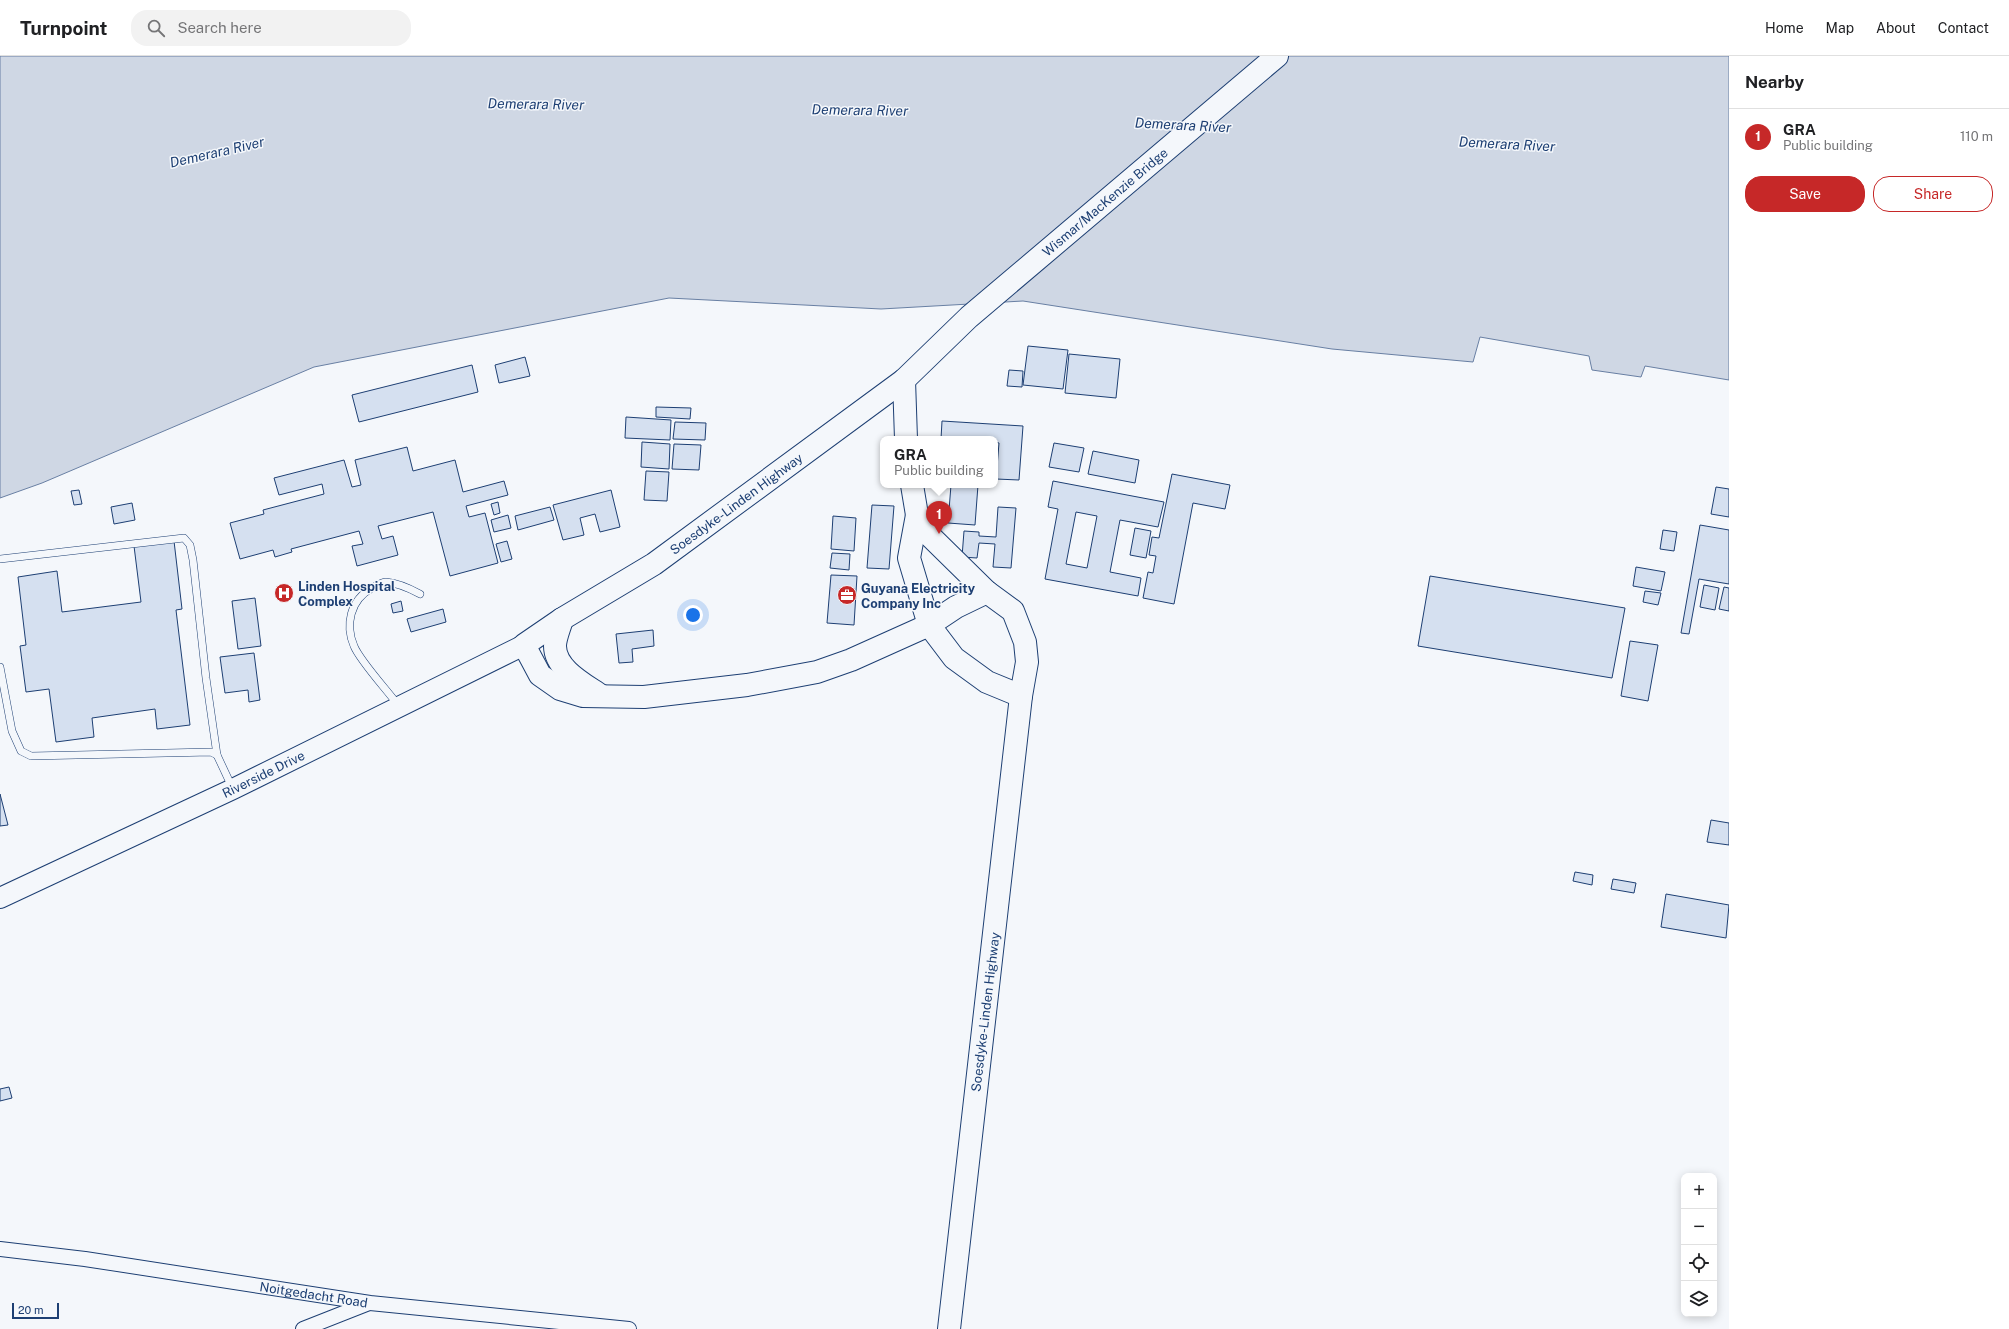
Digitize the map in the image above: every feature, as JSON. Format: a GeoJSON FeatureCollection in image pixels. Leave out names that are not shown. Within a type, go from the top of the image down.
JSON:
{"type":"FeatureCollection","features":[{"type":"Feature","properties":{"kind":"main road","name":"Wismar/MacKenzie Bridge"},"geometry":{"type":"LineString","coordinates":[[969,317],[1277,56]]}},
{"type":"Feature","properties":{"kind":"main road","name":"Soesdyke-Linden Highway"},"geometry":{"type":"LineString","coordinates":[[524,645],[562,619],[654,564],[904,380],[969,317]]}},
{"type":"Feature","properties":{"kind":"main road"},"geometry":{"type":"LineString","coordinates":[[904,380],[906,436]]}},
{"type":"Feature","properties":{"kind":"main road","name":"Soesdyke-Linden Highway"},"geometry":{"type":"LineString","coordinates":[[912,488],[917,515],[909,558],[929,625],[954,658],[987,682],[1021,696]]}},
{"type":"Feature","properties":{"kind":"main road","name":"Soesdyke-Linden Highway"},"geometry":{"type":"LineString","coordinates":[[917,515],[931,537],[987,592],[1013,611],[1025,642],[1027,662],[1021,696],[949,1329]]}},
{"type":"Feature","properties":{"kind":"main road"},"geometry":{"type":"LineString","coordinates":[[524,645],[540,675],[560,689],[582,696],[644,697],[747,685],[816,672],[851,660],[929,625],[956,607],[987,592]]}},
{"type":"Feature","properties":{"kind":"main road"},"geometry":{"type":"LineString","coordinates":[[562,619],[555,646],[559,659],[578,681],[601,696]]}},
{"type":"Feature","properties":{"kind":"street","name":"Riverside Drive"},"geometry":{"type":"LineString","coordinates":[[0,898],[233,789],[524,645]]}},
{"type":"Feature","properties":{"kind":"street","name":"Noitgedacht Road"},"geometry":{"type":"LineString","coordinates":[[0,1249],[85,1259],[370,1303],[629,1329]]}},
{"type":"Feature","properties":{"kind":"street"},"geometry":{"type":"LineString","coordinates":[[303,1329],[370,1303]]}},
{"type":"Feature","properties":{"kind":"lane"},"geometry":{"type":"LineString","coordinates":[[0,559],[184,538],[190,545],[193,560],[206,678],[217,755],[233,789]]}},
{"type":"Feature","properties":{"kind":"lane"},"geometry":{"type":"LineString","coordinates":[[399,706],[354,648],[349,629],[350,620],[354,605],[366,592],[384,582],[399,584],[420,594]]}},
{"type":"Feature","properties":{"kind":"lane"},"geometry":{"type":"LineString","coordinates":[[0,667],[12,731],[20,751],[31,756],[211,752],[217,755]]}},
{"type":"Feature","properties":{"kind":"water","name":"Demerara River"},"geometry":{"type":"Polygon","coordinates":[[[0,56],[1729,56],[1729,380],[1645,366],[1641,377],[1592,370],[1589,356],[1480,337],[1473,362],[1332,349],[1023,301],[881,309],[669,298],[314,367],[42,483],[0,498],[0,56]]]}},
{"type":"Feature","properties":{"kind":"building"},"geometry":{"type":"Polygon","coordinates":[[[1028,346],[1068,350],[1063,389],[1023,385],[1028,346]]]}},
{"type":"Feature","properties":{"kind":"building"},"geometry":{"type":"Polygon","coordinates":[[[1069,354],[1120,359],[1116,398],[1065,393],[1069,354]]]}},
{"type":"Feature","properties":{"kind":"building"},"geometry":{"type":"Polygon","coordinates":[[[525,357],[530,376],[499,383],[495,365],[525,357]]]}},
{"type":"Feature","properties":{"kind":"building"},"geometry":{"type":"Polygon","coordinates":[[[472,365],[478,392],[359,422],[352,395],[472,365]]]}},
{"type":"Feature","properties":{"kind":"building"},"geometry":{"type":"Polygon","coordinates":[[[1009,370],[1023,371],[1022,387],[1007,386],[1009,370]]]}},
{"type":"Feature","properties":{"kind":"building"},"geometry":{"type":"Polygon","coordinates":[[[656,407],[691,408],[690,419],[656,417],[656,407]]]}},
{"type":"Feature","properties":{"kind":"building"},"geometry":{"type":"Polygon","coordinates":[[[626,417],[671,420],[670,440],[625,438],[626,417]]]}},
{"type":"Feature","properties":{"kind":"building"},"geometry":{"type":"Polygon","coordinates":[[[942,421],[1023,426],[1019,480],[998,479],[998,436],[941,436],[942,421]]]}},
{"type":"Feature","properties":{"kind":"building"},"geometry":{"type":"Polygon","coordinates":[[[675,422],[706,423],[705,440],[673,439],[675,422]]]}},
{"type":"Feature","properties":{"kind":"building"},"geometry":{"type":"Polygon","coordinates":[[[642,442],[670,444],[669,469],[641,467],[642,442]]]}},
{"type":"Feature","properties":{"kind":"building"},"geometry":{"type":"Polygon","coordinates":[[[1054,443],[1084,448],[1079,472],[1049,467],[1054,443]]]}},
{"type":"Feature","properties":{"kind":"building"},"geometry":{"type":"Polygon","coordinates":[[[674,444],[701,445],[699,470],[672,469],[674,444]]]}},
{"type":"Feature","properties":{"kind":"building"},"geometry":{"type":"Polygon","coordinates":[[[407,447],[413,471],[455,460],[463,492],[504,481],[508,495],[466,506],[469,517],[485,513],[498,563],[450,576],[433,512],[378,526],[382,539],[393,536],[398,555],[357,566],[352,546],[363,544],[359,531],[291,549],[292,552],[275,557],[273,550],[240,559],[230,523],[264,514],[263,510],[324,494],[322,484],[279,495],[274,478],[344,460],[352,487],[361,485],[355,460],[407,447]]]}},
{"type":"Feature","properties":{"kind":"building"},"geometry":{"type":"Polygon","coordinates":[[[1093,451],[1139,460],[1135,483],[1088,474],[1093,451]]]}},
{"type":"Feature","properties":{"kind":"building"},"geometry":{"type":"Polygon","coordinates":[[[646,471],[669,472],[667,501],[644,500],[646,471]]]}},
{"type":"Feature","properties":{"kind":"building"},"geometry":{"type":"Polygon","coordinates":[[[1172,474],[1230,485],[1225,509],[1193,503],[1174,604],[1143,598],[1148,572],[1153,573],[1156,556],[1149,555],[1152,537],[1159,538],[1172,474]]]}},
{"type":"Feature","properties":{"kind":"building"},"geometry":{"type":"Polygon","coordinates":[[[1053,481],[1164,502],[1158,527],[1120,520],[1110,572],[1141,578],[1138,596],[1045,579],[1058,509],[1048,507],[1053,481]],[[1076,512],[1066,564],[1087,568],[1097,516],[1076,512]]]}},
{"type":"Feature","properties":{"kind":"building"},"geometry":{"type":"Polygon","coordinates":[[[1716,487],[1729,489],[1729,517],[1711,514],[1716,487]]]}},
{"type":"Feature","properties":{"kind":"building"},"geometry":{"type":"Polygon","coordinates":[[[951,488],[978,488],[975,525],[948,523],[951,488]]]}},
{"type":"Feature","properties":{"kind":"building"},"geometry":{"type":"Polygon","coordinates":[[[79,490],[82,504],[74,505],[71,491],[79,490]]]}},
{"type":"Feature","properties":{"kind":"building"},"geometry":{"type":"Polygon","coordinates":[[[611,490],[620,527],[600,532],[595,514],[580,518],[584,535],[563,540],[553,505],[611,490]]]}},
{"type":"Feature","properties":{"kind":"building"},"geometry":{"type":"Polygon","coordinates":[[[498,502],[500,513],[494,515],[491,504],[498,502]]]}},
{"type":"Feature","properties":{"kind":"building"},"geometry":{"type":"Polygon","coordinates":[[[132,503],[135,520],[114,524],[111,507],[132,503]]]}},
{"type":"Feature","properties":{"kind":"building"},"geometry":{"type":"Polygon","coordinates":[[[872,505],[894,506],[889,569],[867,568],[872,505]]]}},
{"type":"Feature","properties":{"kind":"building"},"geometry":{"type":"Polygon","coordinates":[[[550,507],[554,520],[518,530],[515,516],[550,507]]]}},
{"type":"Feature","properties":{"kind":"building"},"geometry":{"type":"Polygon","coordinates":[[[998,507],[1016,508],[1011,568],[993,567],[995,544],[979,543],[977,558],[962,557],[964,531],[979,532],[979,536],[996,537],[998,507]]]}},
{"type":"Feature","properties":{"kind":"building"},"geometry":{"type":"Polygon","coordinates":[[[508,515],[511,528],[494,532],[491,520],[508,515]]]}},
{"type":"Feature","properties":{"kind":"building"},"geometry":{"type":"Polygon","coordinates":[[[833,516],[856,518],[854,551],[831,549],[833,516]]]}},
{"type":"Feature","properties":{"kind":"building"},"geometry":{"type":"Polygon","coordinates":[[[1700,525],[1729,530],[1729,584],[1699,579],[1689,634],[1681,633],[1700,525]]]}},
{"type":"Feature","properties":{"kind":"building"},"geometry":{"type":"Polygon","coordinates":[[[1135,528],[1151,531],[1146,558],[1130,555],[1135,528]]]}},
{"type":"Feature","properties":{"kind":"building"},"geometry":{"type":"Polygon","coordinates":[[[1663,530],[1677,532],[1674,551],[1660,549],[1663,530]]]}},
{"type":"Feature","properties":{"kind":"building"},"geometry":{"type":"Polygon","coordinates":[[[174,541],[182,609],[176,610],[190,725],[157,729],[155,709],[92,718],[94,737],[56,742],[49,689],[26,692],[20,646],[26,645],[18,577],[57,571],[62,612],[141,602],[134,546],[174,541]]]}},
{"type":"Feature","properties":{"kind":"building"},"geometry":{"type":"Polygon","coordinates":[[[507,541],[512,559],[501,562],[496,544],[507,541]]]}},
{"type":"Feature","properties":{"kind":"building"},"geometry":{"type":"Polygon","coordinates":[[[832,553],[850,554],[849,570],[830,568],[832,553]]]}},
{"type":"Feature","properties":{"kind":"building"},"geometry":{"type":"Polygon","coordinates":[[[1636,567],[1665,572],[1661,591],[1633,586],[1636,567]]]}},
{"type":"Feature","properties":{"kind":"building"},"geometry":{"type":"Polygon","coordinates":[[[831,575],[857,576],[854,625],[827,623],[831,575]]]}},
{"type":"Feature","properties":{"kind":"building"},"geometry":{"type":"Polygon","coordinates":[[[1430,576],[1625,608],[1612,678],[1418,646],[1430,576]]]}},
{"type":"Feature","properties":{"kind":"building"},"geometry":{"type":"Polygon","coordinates":[[[1704,585],[1719,588],[1715,610],[1700,607],[1704,585]]]}},
{"type":"Feature","properties":{"kind":"building"},"geometry":{"type":"Polygon","coordinates":[[[1724,587],[1729,588],[1729,611],[1719,609],[1724,587]]]}},
{"type":"Feature","properties":{"kind":"building"},"geometry":{"type":"Polygon","coordinates":[[[1645,591],[1661,593],[1658,605],[1643,602],[1645,591]]]}},
{"type":"Feature","properties":{"kind":"building"},"geometry":{"type":"Polygon","coordinates":[[[255,598],[261,646],[238,649],[232,601],[255,598]]]}},
{"type":"Feature","properties":{"kind":"building"},"geometry":{"type":"Polygon","coordinates":[[[401,601],[403,611],[393,613],[391,604],[401,601]]]}},
{"type":"Feature","properties":{"kind":"building"},"geometry":{"type":"Polygon","coordinates":[[[443,609],[446,622],[411,632],[407,619],[443,609]]]}},
{"type":"Feature","properties":{"kind":"building"},"geometry":{"type":"Polygon","coordinates":[[[653,630],[654,646],[632,649],[633,662],[619,663],[616,634],[653,630]]]}},
{"type":"Feature","properties":{"kind":"building"},"geometry":{"type":"Polygon","coordinates":[[[1630,641],[1658,645],[1648,701],[1621,696],[1630,641]]]}},
{"type":"Feature","properties":{"kind":"building"},"geometry":{"type":"Polygon","coordinates":[[[254,653],[260,700],[249,702],[248,690],[225,693],[220,657],[254,653]]]}},
{"type":"Feature","properties":{"kind":"building"},"geometry":{"type":"Polygon","coordinates":[[[0,794],[8,825],[0,826],[0,794]]]}},
{"type":"Feature","properties":{"kind":"building"},"geometry":{"type":"Polygon","coordinates":[[[1711,820],[1729,823],[1729,845],[1707,842],[1711,820]]]}},
{"type":"Feature","properties":{"kind":"building"},"geometry":{"type":"Polygon","coordinates":[[[1575,872],[1593,875],[1592,885],[1573,881],[1575,872]]]}},
{"type":"Feature","properties":{"kind":"building"},"geometry":{"type":"Polygon","coordinates":[[[1613,879],[1636,883],[1634,893],[1611,889],[1613,879]]]}},
{"type":"Feature","properties":{"kind":"building"},"geometry":{"type":"Polygon","coordinates":[[[1666,894],[1729,905],[1726,938],[1661,927],[1666,894]]]}},
{"type":"Feature","properties":{"kind":"building"},"geometry":{"type":"Polygon","coordinates":[[[9,1087],[12,1098],[0,1101],[0,1089],[9,1087]]]}},
{"type":"Feature","properties":{"kind":"place","name":"GRA"},"geometry":{"type":"Point","coordinates":[939,534]}},
{"type":"Feature","properties":{"kind":"place","name":"Linden Hospital Complex"},"geometry":{"type":"Point","coordinates":[284,593]}},
{"type":"Feature","properties":{"kind":"place","name":"Guyana Electricity Company Inc"},"geometry":{"type":"Point","coordinates":[847,595]}}]}
